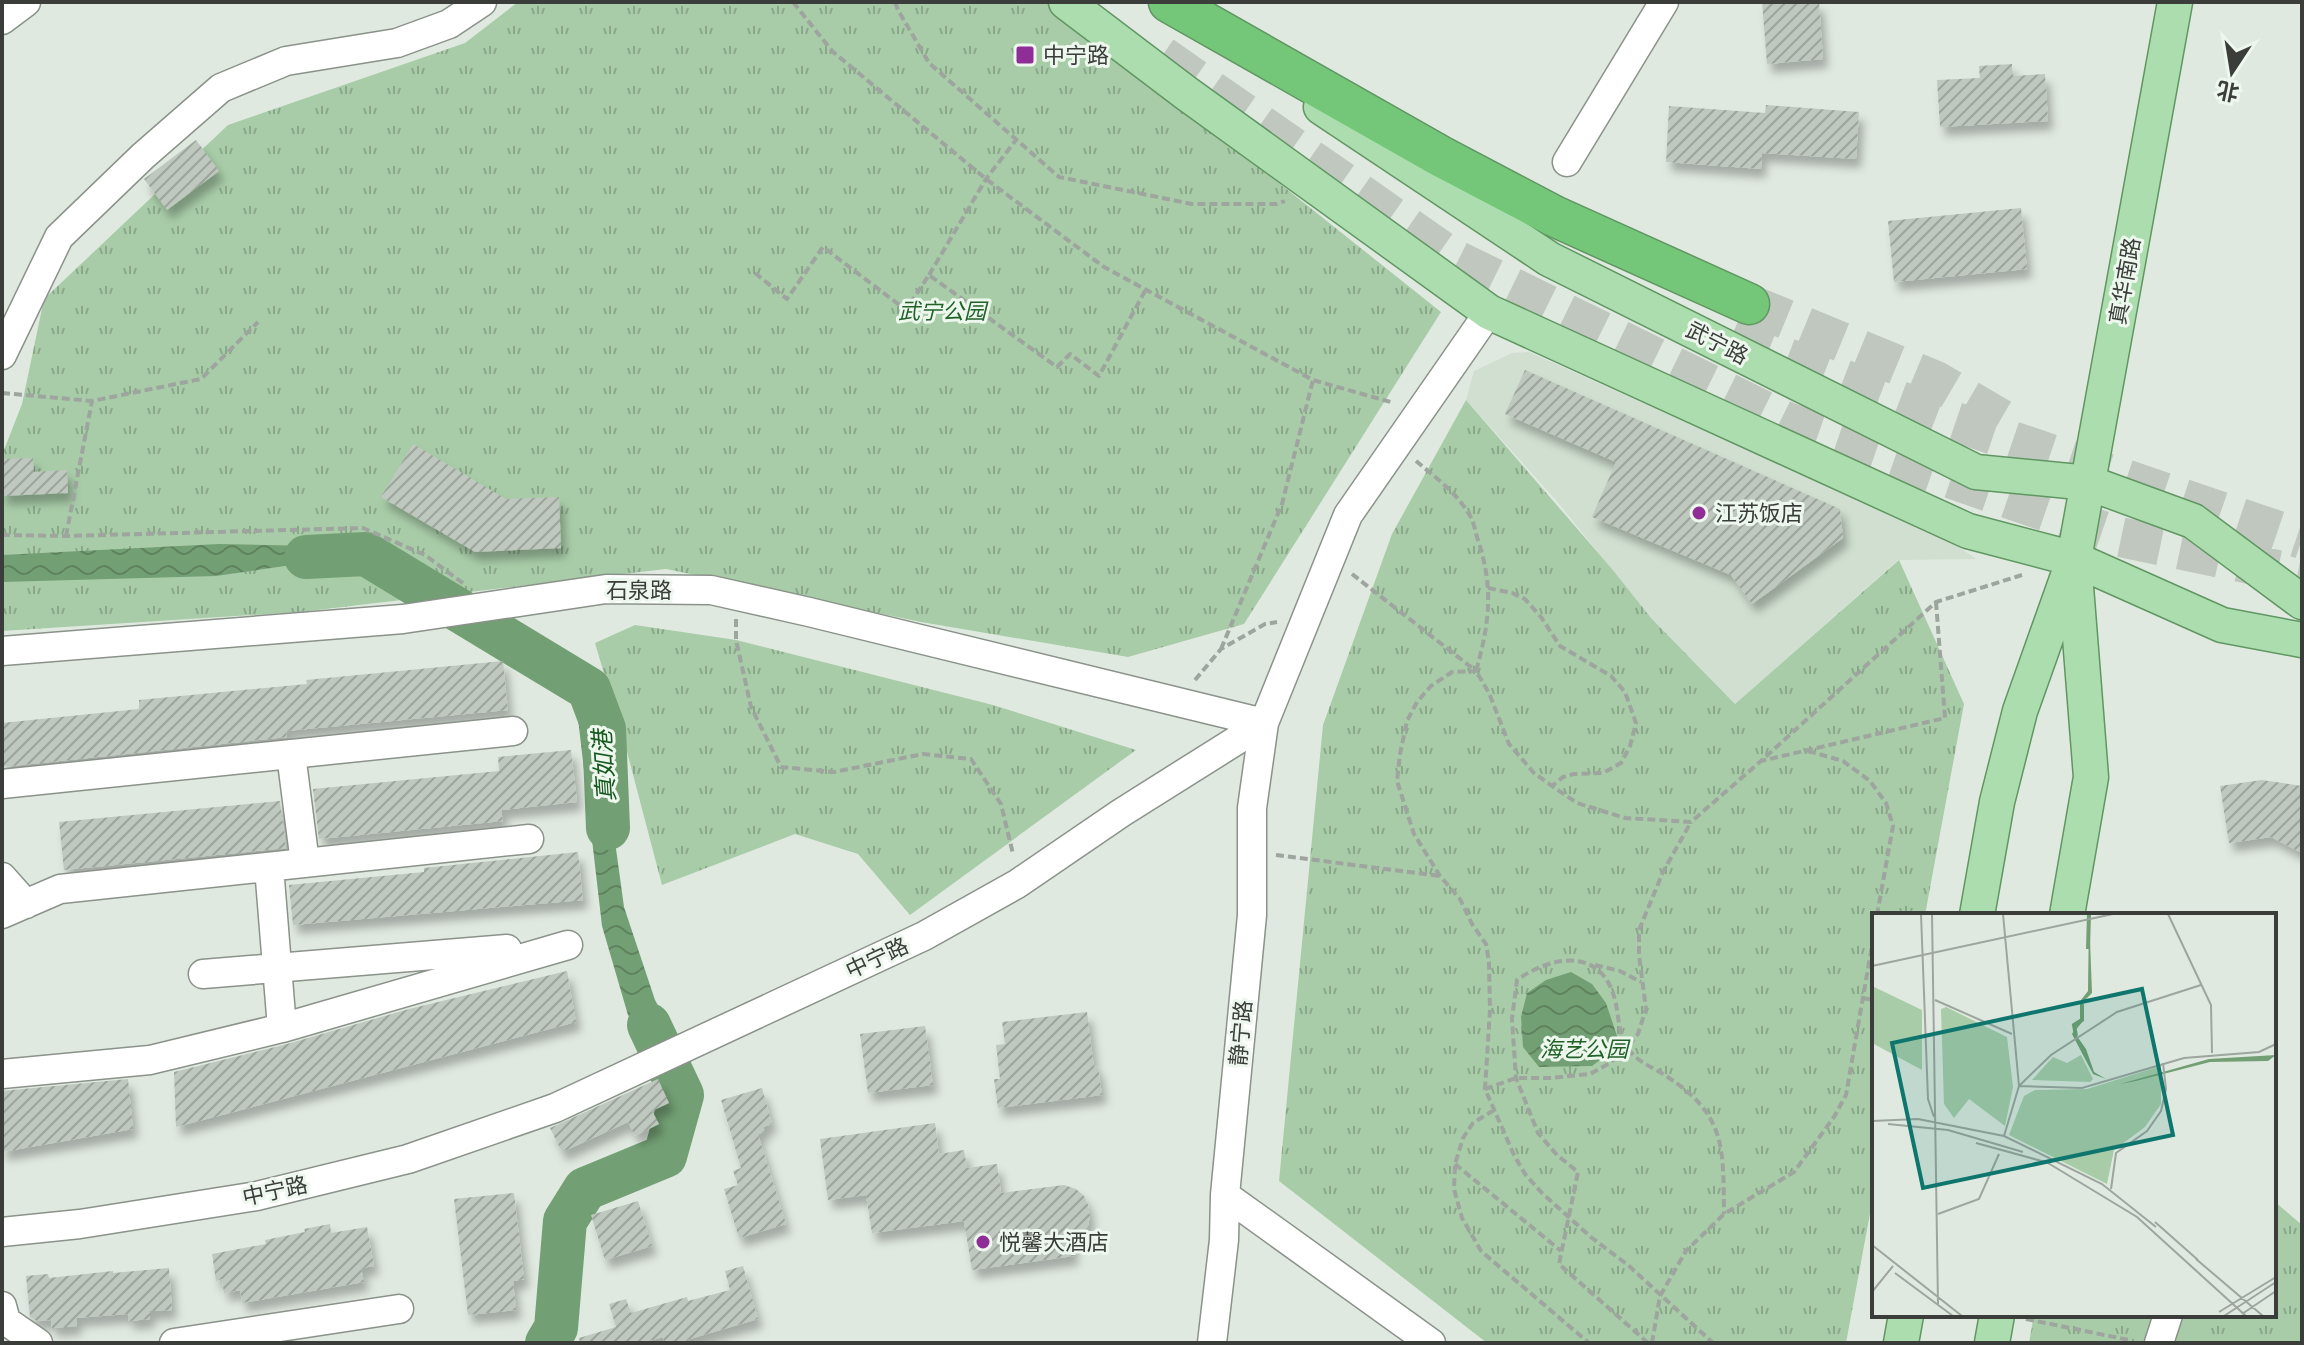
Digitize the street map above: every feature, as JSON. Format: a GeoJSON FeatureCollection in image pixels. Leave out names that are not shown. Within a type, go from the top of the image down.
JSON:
{"type":"FeatureCollection","features":[{"type":"Feature","properties":{"kind":"highway"},"geometry":{"type":"LineString","coordinates":[[1166,2],[1440,156],[1554,216],[1749,304]]}},
{"type":"Feature","properties":{"kind":"main road"},"geometry":{"type":"LineString","coordinates":[[1066,2],[1186,93],[1489,312],[1968,531],[2074,559],[2222,625],[2302,640]]}},
{"type":"Feature","properties":{"kind":"main road","name":"武宁路"},"geometry":{"type":"LineString","coordinates":[[1166,2],[1549,259],[1976,472],[2089,483],[2193,521],[2302,602]]}},
{"type":"Feature","properties":{"kind":"main road","name":"真华南路"},"geometry":{"type":"LineString","coordinates":[[1977,913],[1997,802],[2020,711],[2074,559],[2175,2]]}},
{"type":"Feature","properties":{"kind":"main road","name":"真华南路"},"geometry":{"type":"LineString","coordinates":[[2067,913],[2091,777],[2074,559]]}},
{"type":"Feature","properties":{"kind":"main road"},"geometry":{"type":"LineString","coordinates":[[1901,1343],[1906,1317]]}},
{"type":"Feature","properties":{"kind":"main road"},"geometry":{"type":"LineString","coordinates":[[1992,1343],[2010,1317]]}},
{"type":"Feature","properties":{"kind":"street"},"geometry":{"type":"LineString","coordinates":[[2,20],[26,2]]}},
{"type":"Feature","properties":{"kind":"street"},"geometry":{"type":"LineString","coordinates":[[2,355],[59,237],[143,156],[221,88],[286,61],[397,43],[449,24],[482,2]]}},
{"type":"Feature","properties":{"kind":"street"},"geometry":{"type":"LineString","coordinates":[[1567,162],[1664,2]]}},
{"type":"Feature","properties":{"kind":"street"},"geometry":{"type":"LineString","coordinates":[[1264,723],[1348,515],[1489,312]]}},
{"type":"Feature","properties":{"kind":"street","name":"石泉路"},"geometry":{"type":"LineString","coordinates":[[2,651],[403,619],[606,589],[711,590],[1264,723]]}},
{"type":"Feature","properties":{"kind":"street","name":"中宁路"},"geometry":{"type":"LineString","coordinates":[[2,1232],[80,1224],[257,1196],[408,1159],[555,1108],[924,936],[1017,884],[1121,813],[1264,723]]}},
{"type":"Feature","properties":{"kind":"street","name":"静宁路"},"geometry":{"type":"LineString","coordinates":[[1212,1343],[1252,915],[1252,808],[1264,723]]}},
{"type":"Feature","properties":{"kind":"street"},"geometry":{"type":"LineString","coordinates":[[2,784],[513,731]]}},
{"type":"Feature","properties":{"kind":"street"},"geometry":{"type":"LineString","coordinates":[[291,754],[305,863]]}},
{"type":"Feature","properties":{"kind":"street"},"geometry":{"type":"LineString","coordinates":[[2,877],[14,909],[60,889],[529,839]]}},
{"type":"Feature","properties":{"kind":"street"},"geometry":{"type":"LineString","coordinates":[[269,867],[282,1028]]}},
{"type":"Feature","properties":{"kind":"street"},"geometry":{"type":"LineString","coordinates":[[2,1074],[150,1060],[282,1028],[568,945],[203,974]]}},
{"type":"Feature","properties":{"kind":"street"},"geometry":{"type":"LineString","coordinates":[[1225,1195],[1431,1343]]}},
{"type":"Feature","properties":{"kind":"street"},"geometry":{"type":"LineString","coordinates":[[2,1306],[6,1321],[38,1343]]}},
{"type":"Feature","properties":{"kind":"street"},"geometry":{"type":"LineString","coordinates":[[174,1343],[220,1340],[399,1309]]}},
{"type":"Feature","properties":{"kind":"street"},"geometry":{"type":"LineString","coordinates":[[2159,1343],[2167,1317]]}},
{"type":"Feature","properties":{"kind":"path"},"geometry":{"type":"LineString","coordinates":[[793,2],[832,51],[986,179],[1104,267],[1313,380],[1420,411]]}},
{"type":"Feature","properties":{"kind":"path"},"geometry":{"type":"LineString","coordinates":[[895,2],[929,63],[1059,177],[1192,204],[1277,204],[1317,188]]}},
{"type":"Feature","properties":{"kind":"path"},"geometry":{"type":"LineString","coordinates":[[755,273],[787,299],[823,247],[906,310],[986,179],[1016,140]]}},
{"type":"Feature","properties":{"kind":"path"},"geometry":{"type":"LineString","coordinates":[[929,275],[1057,367],[1070,354],[1099,376],[1146,289]]}},
{"type":"Feature","properties":{"kind":"path"},"geometry":{"type":"LineString","coordinates":[[2,393],[92,401],[201,379],[258,322]]}},
{"type":"Feature","properties":{"kind":"path"},"geometry":{"type":"LineString","coordinates":[[1177,702],[1221,649],[1282,504],[1313,380]]}},
{"type":"Feature","properties":{"kind":"path"},"geometry":{"type":"LineString","coordinates":[[66,536],[92,401]]}},
{"type":"Feature","properties":{"kind":"path"},"geometry":{"type":"LineString","coordinates":[[1397,444],[1448,488],[1470,515],[1484,556],[1490,610],[1476,671]]}},
{"type":"Feature","properties":{"kind":"path"},"geometry":{"type":"LineString","coordinates":[[2,535],[363,528],[425,555],[495,606]]}},
{"type":"Feature","properties":{"kind":"path"},"geometry":{"type":"LineString","coordinates":[[1331,558],[1476,671],[1489,693],[1509,744],[1534,773],[1577,803],[1625,818],[1691,822]]}},
{"type":"Feature","properties":{"kind":"path"},"geometry":{"type":"LineString","coordinates":[[1485,1089],[1516,1078],[1590,1074],[1610,1063],[1627,1048],[1638,1034],[1646,1009],[1641,982],[1639,930],[1663,872],[1691,822],[1936,602],[2028,574]]}},
{"type":"Feature","properties":{"kind":"path"},"geometry":{"type":"LineString","coordinates":[[1488,588],[1525,599],[1560,646],[1611,676],[1625,692],[1636,723],[1630,746],[1621,763],[1603,773],[1563,777],[1552,786]]}},
{"type":"Feature","properties":{"kind":"path"},"geometry":{"type":"LineString","coordinates":[[735,595],[736,640],[751,707],[781,767],[834,772],[923,754],[971,759],[1001,804],[1011,841],[1017,884]]}},
{"type":"Feature","properties":{"kind":"path"},"geometry":{"type":"LineString","coordinates":[[1761,761],[1945,718],[1936,602]]}},
{"type":"Feature","properties":{"kind":"path"},"geometry":{"type":"LineString","coordinates":[[1221,649],[1265,624],[1307,617]]}},
{"type":"Feature","properties":{"kind":"path"},"geometry":{"type":"LineString","coordinates":[[1476,671],[1452,672],[1431,686],[1417,702],[1407,721],[1397,781],[1414,834],[1440,876],[1460,899],[1486,944],[1490,1010],[1485,1089],[1514,1155],[1525,1174],[1542,1193],[1628,1265],[1713,1343]]}},
{"type":"Feature","properties":{"kind":"path"},"geometry":{"type":"LineString","coordinates":[[1806,750],[1843,761],[1870,781],[1886,803],[1893,826],[1877,913]]}},
{"type":"Feature","properties":{"kind":"path"},"geometry":{"type":"LineString","coordinates":[[1252,852],[1440,876]]}},
{"type":"Feature","properties":{"kind":"path"},"geometry":{"type":"LineString","coordinates":[[1641,982],[1620,971],[1569,960],[1535,968],[1517,980],[1512,1019],[1516,1078],[1538,1133],[1557,1155],[1578,1172],[1559,1264],[1650,1343],[1660,1296],[1686,1251],[1724,1214],[1794,1172],[1834,1117],[1846,1095],[1872,946]]}},
{"type":"Feature","properties":{"kind":"path"},"geometry":{"type":"LineString","coordinates":[[1592,964],[1606,978],[1615,999],[1618,1024],[1627,1048],[1645,1065],[1692,1095],[1711,1117],[1722,1145],[1724,1214]]}},
{"type":"Feature","properties":{"kind":"path"},"geometry":{"type":"LineString","coordinates":[[1863,998],[1872,1000]]}},
{"type":"Feature","properties":{"kind":"path"},"geometry":{"type":"LineString","coordinates":[[1494,1110],[1473,1123],[1463,1138],[1455,1164],[1454,1189],[1462,1218],[1481,1251],[1589,1343]]}},
{"type":"Feature","properties":{"kind":"path"},"geometry":{"type":"LineString","coordinates":[[1455,1164],[1561,1251]]}},
{"type":"Feature","properties":{"kind":"path"},"geometry":{"type":"LineString","coordinates":[[2010,1317],[2143,1343]]}},
{"type":"Feature","properties":{"kind":"shaded area"},"geometry":{"type":"Polygon","coordinates":[[[1529,352],[1949,540],[1976,559],[1898,560],[1735,704],[1651,618],[1555,499],[1466,400],[1474,371],[1512,353],[1529,352]]]}},
{"type":"Feature","properties":{"kind":"green space","name":"武宁公园"},"geometry":{"type":"Polygon","coordinates":[[[518,2],[1052,2],[1441,312],[1244,624],[1128,657],[921,622],[666,569],[300,612],[2,631],[2,455],[22,404],[44,299],[228,125],[465,43],[518,2]]]}},
{"type":"Feature","properties":{"kind":"green space","name":"海艺公园"},"geometry":{"type":"Polygon","coordinates":[[[1466,400],[1651,618],[1735,704],[1899,560],[1964,704],[1925,913],[1872,913],[1872,1203],[1846,1343],[1487,1343],[1279,1181],[1323,725],[1392,534],[1466,400]]]}},
{"type":"Feature","properties":{"kind":"green space"},"geometry":{"type":"Polygon","coordinates":[[[635,625],[736,640],[993,705],[1136,750],[910,915],[858,854],[795,834],[662,885],[595,643],[635,625]]]}},
{"type":"Feature","properties":{"kind":"green space"},"geometry":{"type":"Polygon","coordinates":[[[2276,1203],[2302,1225],[2302,1343],[2029,1343],[2034,1317],[2276,1317],[2276,1203]]]}},
{"type":"Feature","properties":{"kind":"water"},"geometry":{"type":"Polygon","coordinates":[[[219,544],[368,547],[458,589],[434,595],[366,554],[216,576],[2,582],[2,555],[219,544]]]}},
{"type":"Feature","properties":{"kind":"water"},"geometry":{"type":"Polygon","coordinates":[[[484,626],[526,635],[589,689],[605,748],[624,907],[655,1000],[701,1085],[680,1161],[647,1182],[592,1203],[580,1225],[576,1298],[562,1343],[546,1343],[558,1303],[565,1221],[577,1180],[665,1156],[682,1095],[676,1080],[628,1015],[602,926],[576,701],[462,630],[484,626]]]}},
{"type":"Feature","properties":{"kind":"water"},"geometry":{"type":"Polygon","coordinates":[[[1571,972],[1592,984],[1606,1003],[1620,1045],[1592,1066],[1539,1067],[1523,1047],[1521,1017],[1527,993],[1546,980],[1571,972]]]}},
{"type":"Feature","properties":{"kind":"building"},"geometry":{"type":"Polygon","coordinates":[[[1762,2],[1819,2],[1823,59],[1767,64],[1762,2]]]}},
{"type":"Feature","properties":{"kind":"building"},"geometry":{"type":"Polygon","coordinates":[[[2012,64],[2013,76],[2045,74],[2048,121],[1940,127],[1937,80],[1980,78],[1979,66],[2012,64]]]}},
{"type":"Feature","properties":{"kind":"building"},"geometry":{"type":"Polygon","coordinates":[[[1766,105],[1859,112],[1856,159],[1762,153],[1761,169],[1666,162],[1669,106],[1765,113],[1766,105]]]}},
{"type":"Feature","properties":{"kind":"building"},"geometry":{"type":"Polygon","coordinates":[[[196,140],[219,171],[167,210],[144,179],[196,140]]]}},
{"type":"Feature","properties":{"kind":"building"},"geometry":{"type":"Polygon","coordinates":[[[2021,208],[2027,269],[1894,282],[1888,221],[2021,208]]]}},
{"type":"Feature","properties":{"kind":"building"},"geometry":{"type":"Polygon","coordinates":[[[1525,370],[1840,509],[1843,538],[1752,604],[1731,575],[1592,517],[1616,462],[1505,414],[1525,370]]]}},
{"type":"Feature","properties":{"kind":"building"},"geometry":{"type":"Polygon","coordinates":[[[413,444],[506,499],[559,497],[561,548],[475,552],[381,497],[413,444]]]}},
{"type":"Feature","properties":{"kind":"building"},"geometry":{"type":"Polygon","coordinates":[[[33,458],[34,472],[67,470],[68,493],[2,496],[2,459],[33,458]]]}},
{"type":"Feature","properties":{"kind":"building"},"geometry":{"type":"Polygon","coordinates":[[[503,661],[508,710],[286,731],[287,737],[2,767],[2,723],[139,709],[139,700],[503,661]]]}},
{"type":"Feature","properties":{"kind":"building"},"geometry":{"type":"Polygon","coordinates":[[[571,750],[577,802],[501,810],[503,821],[319,839],[313,789],[499,771],[498,757],[571,750]]]}},
{"type":"Feature","properties":{"kind":"building"},"geometry":{"type":"Polygon","coordinates":[[[2262,780],[2302,786],[2302,853],[2271,837],[2229,843],[2220,786],[2262,780]]]}},
{"type":"Feature","properties":{"kind":"building"},"geometry":{"type":"Polygon","coordinates":[[[280,801],[286,848],[64,870],[59,822],[280,801]]]}},
{"type":"Feature","properties":{"kind":"building"},"geometry":{"type":"Polygon","coordinates":[[[578,852],[583,900],[293,925],[289,885],[578,852]]]}},
{"type":"Feature","properties":{"kind":"building"},"geometry":{"type":"Polygon","coordinates":[[[567,971],[576,1022],[176,1127],[174,1072],[409,1009],[567,971]]]}},
{"type":"Feature","properties":{"kind":"building"},"geometry":{"type":"Polygon","coordinates":[[[1087,1012],[1094,1067],[1098,1066],[1102,1095],[998,1108],[994,1079],[1000,1079],[996,1045],[1005,1044],[1002,1022],[1087,1012]]]}},
{"type":"Feature","properties":{"kind":"building"},"geometry":{"type":"Polygon","coordinates":[[[925,1026],[933,1085],[868,1093],[860,1034],[925,1026]]]}},
{"type":"Feature","properties":{"kind":"building"},"geometry":{"type":"Polygon","coordinates":[[[128,1079],[133,1129],[2,1152],[2,1091],[128,1079]]]}},
{"type":"Feature","properties":{"kind":"building"},"geometry":{"type":"Polygon","coordinates":[[[658,1079],[669,1103],[652,1111],[659,1124],[635,1136],[628,1122],[562,1152],[550,1128],[658,1079]]]}},
{"type":"Feature","properties":{"kind":"building"},"geometry":{"type":"Polygon","coordinates":[[[762,1088],[772,1124],[763,1127],[765,1132],[758,1134],[786,1224],[739,1238],[724,1189],[738,1185],[733,1171],[741,1168],[721,1100],[762,1088]]]}},
{"type":"Feature","properties":{"kind":"building"},"geometry":{"type":"Polygon","coordinates":[[[935,1123],[939,1154],[964,1150],[967,1168],[997,1164],[1001,1193],[1064,1185],[1084,1196],[1090,1216],[1082,1235],[1072,1242],[1074,1256],[972,1270],[964,1221],[872,1233],[866,1195],[828,1200],[820,1139],[935,1123]]]}},
{"type":"Feature","properties":{"kind":"building"},"geometry":{"type":"Polygon","coordinates":[[[514,1193],[524,1279],[513,1281],[516,1310],[468,1315],[454,1199],[514,1193]]]}},
{"type":"Feature","properties":{"kind":"building"},"geometry":{"type":"Polygon","coordinates":[[[638,1201],[652,1246],[605,1260],[591,1215],[638,1201]]]}},
{"type":"Feature","properties":{"kind":"building"},"geometry":{"type":"Polygon","coordinates":[[[330,1224],[331,1233],[367,1227],[374,1266],[361,1268],[364,1282],[242,1303],[240,1290],[224,1293],[222,1279],[216,1281],[212,1254],[266,1244],[265,1240],[330,1224]]]}},
{"type":"Feature","properties":{"kind":"building"},"geometry":{"type":"Polygon","coordinates":[[[743,1266],[758,1319],[676,1343],[664,1343],[663,1337],[642,1343],[580,1343],[579,1338],[616,1327],[609,1304],[626,1299],[631,1313],[687,1297],[688,1301],[730,1290],[725,1271],[743,1266]]]}},
{"type":"Feature","properties":{"kind":"building"},"geometry":{"type":"Polygon","coordinates":[[[169,1268],[172,1310],[150,1311],[150,1319],[129,1321],[128,1314],[76,1318],[77,1326],[52,1328],[51,1320],[37,1321],[30,1317],[26,1276],[48,1274],[49,1278],[169,1268]]]}},
{"type":"Feature","properties":{"kind":"waterway","name":"真如港"},"geometry":{"type":"LineString","coordinates":[[306,557],[366,554],[589,689],[604,729],[608,828]]}},
{"type":"Feature","properties":{"kind":"waterway","name":"真如港"},"geometry":{"type":"LineString","coordinates":[[547,1343],[556,1328],[565,1221],[585,1189],[665,1156],[682,1095],[649,1025]]}},
{"type":"Feature","properties":{"kind":"tunnel"},"geometry":{"type":"LineString","coordinates":[[1162,56],[1452,258],[1787,422],[2120,537],[2302,575]]}},
{"type":"Feature","properties":{"kind":"tunnel"},"geometry":{"type":"LineString","coordinates":[[1749,304],[1936,381],[2001,419]]}},
{"type":"Feature","properties":{"kind":"tunnel"},"geometry":{"type":"LineString","coordinates":[[1732,335],[1953,421],[2302,539]]}},
{"type":"Feature","properties":{"kind":"place","name":"中宁路"},"geometry":{"type":"Point","coordinates":[1025,55]}},
{"type":"Feature","properties":{"kind":"place","name":"江苏饭店"},"geometry":{"type":"Point","coordinates":[1699,513]}},
{"type":"Feature","properties":{"kind":"place","name":"悦馨大酒店"},"geometry":{"type":"Point","coordinates":[983,1242]}}]}
